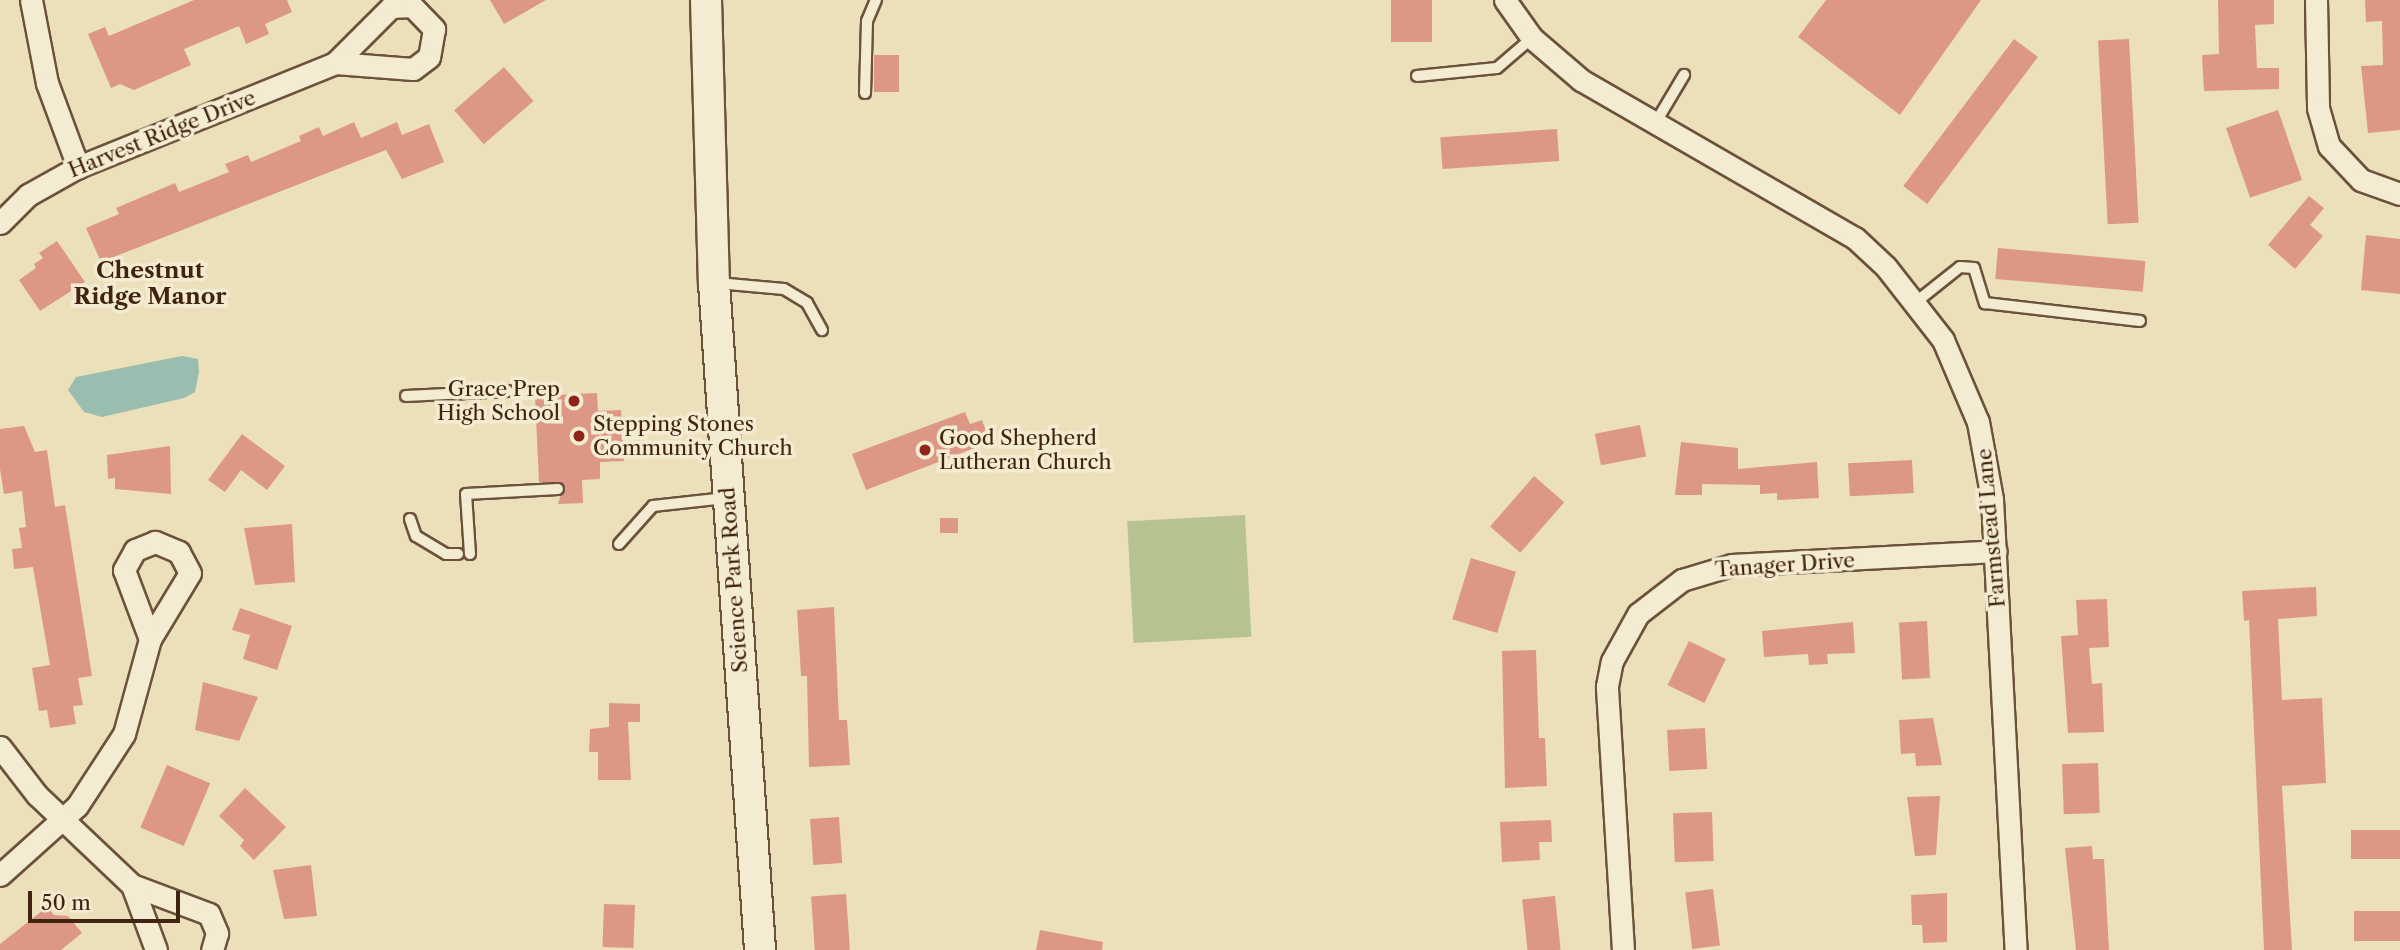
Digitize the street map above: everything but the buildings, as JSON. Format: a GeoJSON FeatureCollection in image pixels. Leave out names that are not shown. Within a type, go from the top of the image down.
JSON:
{"type":"FeatureCollection","features":[{"type":"Feature","properties":{"kind":"main road","name":"Science Park Road"},"geometry":{"type":"LineString","coordinates":[[706,0],[714,283],[760,950]]}},
{"type":"Feature","properties":{"kind":"street"},"geometry":{"type":"LineString","coordinates":[[31,0],[47,83],[78,167]]}},
{"type":"Feature","properties":{"kind":"street","name":"Farmstead Lane"},"geometry":{"type":"LineString","coordinates":[[1505,0],[1532,38],[1581,80],[1823,215],[1865,248],[1916,302],[1943,340],[1978,422],[1996,551],[2016,950]]}},
{"type":"Feature","properties":{"kind":"street"},"geometry":{"type":"LineString","coordinates":[[2316,0],[2318,108],[2329,146],[2361,180],[2400,194]]}},
{"type":"Feature","properties":{"kind":"street","name":"Harvest Ridge Drive"},"geometry":{"type":"LineString","coordinates":[[0,223],[28,195],[78,167],[335,63]]}},
{"type":"Feature","properties":{"kind":"street","name":"Tanager Drive"},"geometry":{"type":"LineString","coordinates":[[1623,950],[1607,686],[1612,661],[1638,614],[1682,580],[1732,565],[1996,551]]}},
{"type":"Feature","properties":{"kind":"street"},"geometry":{"type":"LineString","coordinates":[[0,875],[64,821],[107,766],[124,734],[150,639]]}},
{"type":"Feature","properties":{"kind":"street"},"geometry":{"type":"LineString","coordinates":[[0,747],[18,774],[132,886],[209,914],[217,933],[212,950]]}},
{"type":"Feature","properties":{"kind":"street"},"geometry":{"type":"LineString","coordinates":[[132,886],[156,950]]}},
{"type":"Feature","properties":{"kind":"lane"},"geometry":{"type":"LineString","coordinates":[[865,93],[867,21],[876,0]]}},
{"type":"Feature","properties":{"kind":"lane"},"geometry":{"type":"LineString","coordinates":[[1417,76],[1497,68],[1532,38]]}},
{"type":"Feature","properties":{"kind":"lane"},"geometry":{"type":"LineString","coordinates":[[1656,122],[1684,75]]}},
{"type":"Feature","properties":{"kind":"lane"},"geometry":{"type":"LineString","coordinates":[[1916,302],[1960,267],[1974,268],[1985,303],[2140,321]]}},
{"type":"Feature","properties":{"kind":"lane"},"geometry":{"type":"LineString","coordinates":[[714,283],[784,289],[807,303],[822,330]]}},
{"type":"Feature","properties":{"kind":"lane"},"geometry":{"type":"LineString","coordinates":[[406,396],[508,391]]}},
{"type":"Feature","properties":{"kind":"lane"},"geometry":{"type":"LineString","coordinates":[[410,519],[423,541],[464,554],[466,494],[558,489]]}},
{"type":"Feature","properties":{"kind":"lane"},"geometry":{"type":"LineString","coordinates":[[618,544],[653,506],[729,498]]}},
{"type":"Feature","properties":{"kind":"green space"},"geometry":{"type":"Polygon","coordinates":[[[1245,515],[1251,637],[1134,643],[1127,521],[1245,515]]]}},
{"type":"Feature","properties":{"kind":"shaded area"},"geometry":{"type":"Polygon","coordinates":[[[182,356],[198,359],[199,372],[195,392],[184,398],[102,417],[84,412],[68,390],[76,377],[182,356]]]}},
{"type":"Feature","properties":{"kind":"place","name":"Grace Prep High School"},"geometry":{"type":"Point","coordinates":[574,401]}},
{"type":"Feature","properties":{"kind":"place","name":"Stepping Stones Community Church"},"geometry":{"type":"Point","coordinates":[579,436]}},
{"type":"Feature","properties":{"kind":"place","name":"Good Shepherd Lutheran Church"},"geometry":{"type":"Point","coordinates":[925,450]}},
{"type":"Feature","properties":{"kind":"district","name":"Chestnut Ridge Manor"},"geometry":{"type":"Point","coordinates":[150,283]}}]}
